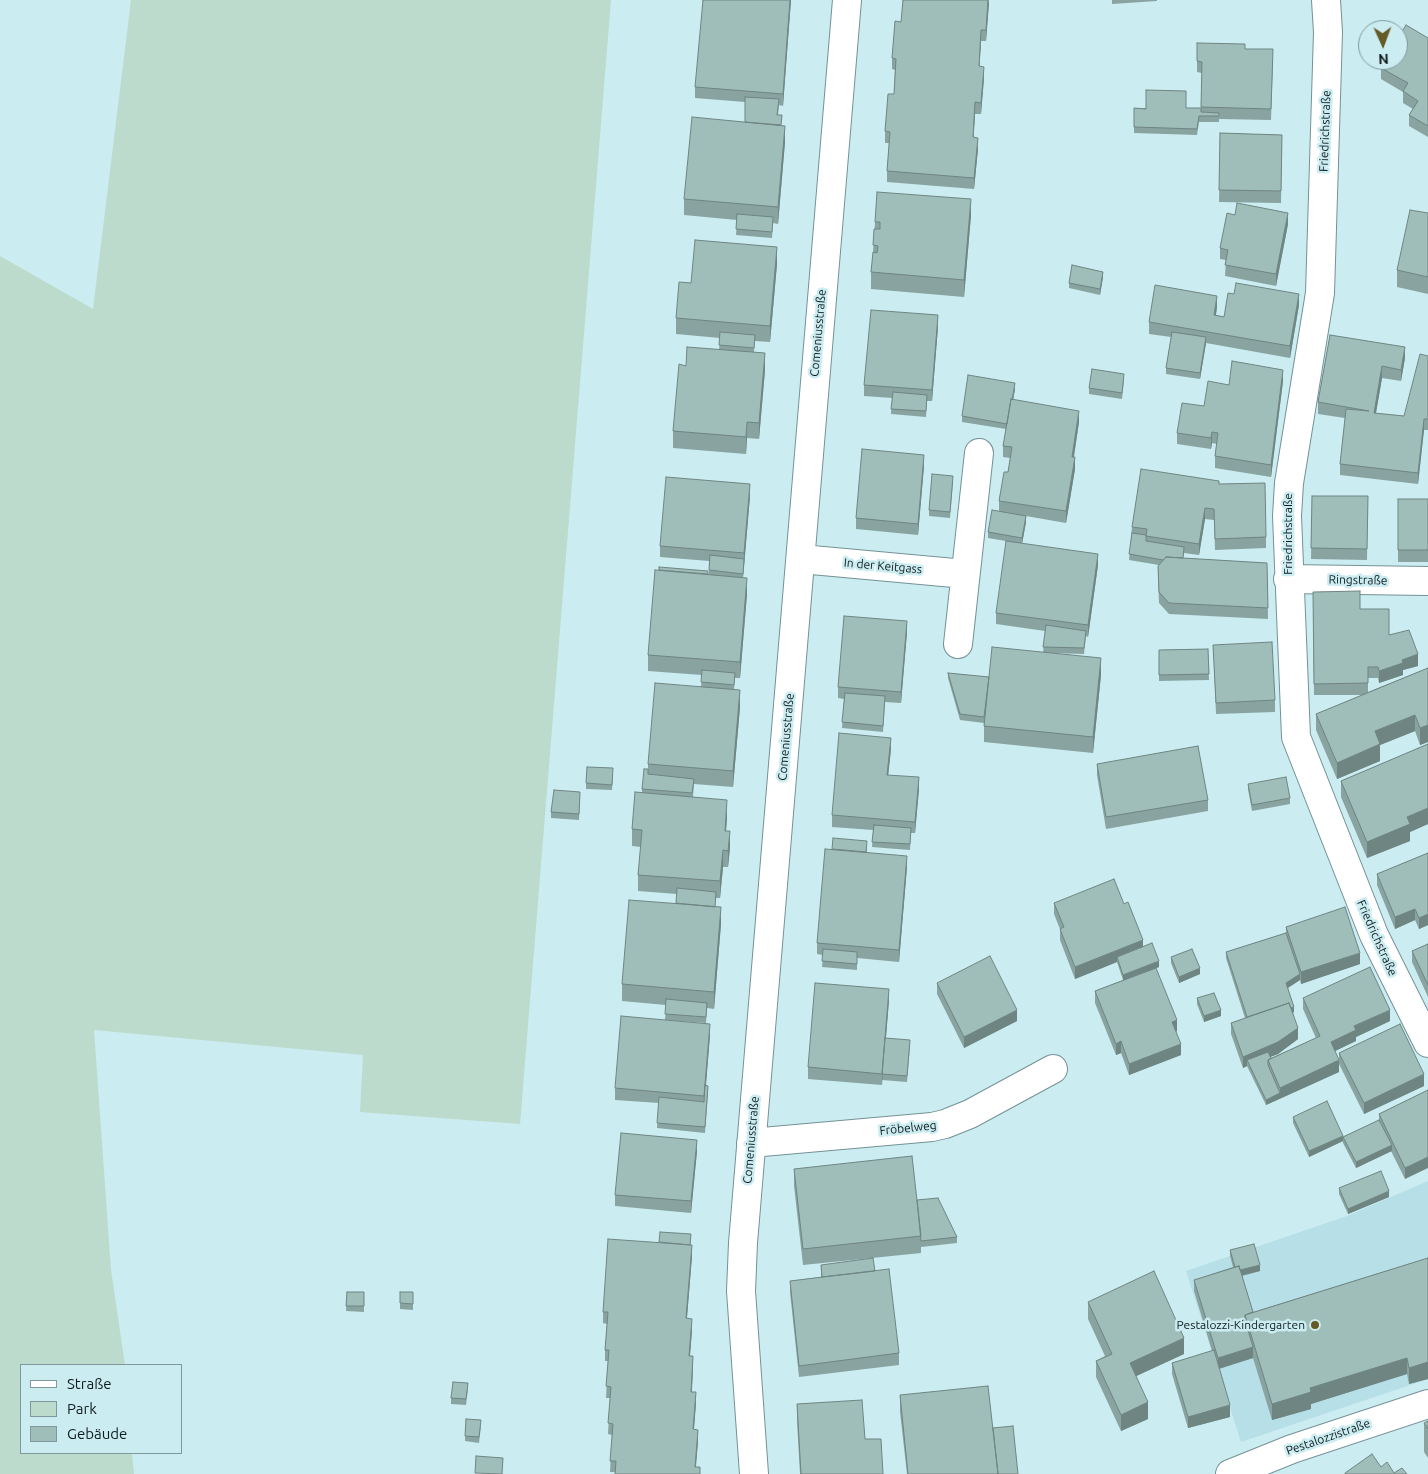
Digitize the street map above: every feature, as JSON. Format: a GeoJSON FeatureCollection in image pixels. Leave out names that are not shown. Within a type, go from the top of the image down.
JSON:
{"type":"FeatureCollection","features":[{"type":"Feature","properties":{"kind":"street","name":"Comeniusstraße"},"geometry":{"type":"LineString","coordinates":[[754,1474],[741,1291],[751,1143],[847,0]]}},
{"type":"Feature","properties":{"kind":"street","name":"Friedrichstraße"},"geometry":{"type":"LineString","coordinates":[[1326,0],[1328,32],[1320,293],[1289,483],[1288,579],[1296,737],[1374,935],[1428,1043]]}},
{"type":"Feature","properties":{"kind":"street"},"geometry":{"type":"LineString","coordinates":[[958,644],[964,574],[979,453]]}},
{"type":"Feature","properties":{"kind":"street","name":"In der Keitgass"},"geometry":{"type":"LineString","coordinates":[[801,559],[964,574]]}},
{"type":"Feature","properties":{"kind":"street","name":"Ringstraße"},"geometry":{"type":"LineString","coordinates":[[1288,579],[1428,581]]}},
{"type":"Feature","properties":{"kind":"street","name":"Fröbelweg"},"geometry":{"type":"LineString","coordinates":[[751,1143],[945,1124],[970,1114],[1053,1069]]}},
{"type":"Feature","properties":{"kind":"street","name":"Pestalozzistraße"},"geometry":{"type":"LineString","coordinates":[[1230,1474],[1292,1449],[1428,1404]]}},
{"type":"Feature","properties":{"kind":"shaded area","name":"Pestalozzi-Kindergarten"},"geometry":{"type":"Polygon","coordinates":[[[1428,1181],[1428,1379],[1241,1442],[1186,1271],[1347,1216],[1428,1181]]]}},
{"type":"Feature","properties":{"kind":"green space"},"geometry":{"type":"Polygon","coordinates":[[[131,0],[611,0],[520,1124],[360,1112],[363,1055],[94,1030],[111,1270],[125,1364],[20,1364],[20,1454],[132,1454],[134,1474],[0,1474],[0,256],[93,309],[131,0]]]}},
{"type":"Feature","properties":{"kind":"building"},"geometry":{"type":"Polygon","coordinates":[[[703,0],[790,0],[783,94],[695,87],[703,0]]]}},
{"type":"Feature","properties":{"kind":"building"},"geometry":{"type":"Polygon","coordinates":[[[903,0],[988,0],[986,30],[981,30],[979,66],[984,67],[981,103],[975,102],[973,137],[978,138],[974,178],[887,171],[890,132],[885,131],[888,94],[894,94],[896,59],[892,58],[895,21],[901,22],[903,0]]]}},
{"type":"Feature","properties":{"kind":"building"},"geometry":{"type":"Polygon","coordinates":[[[1408,26],[1428,38],[1428,126],[1409,115],[1418,101],[1403,91],[1408,83],[1385,70],[1408,70],[1408,26]]]}},
{"type":"Feature","properties":{"kind":"building"},"geometry":{"type":"Polygon","coordinates":[[[1197,43],[1245,44],[1245,49],[1273,49],[1271,109],[1201,107],[1202,62],[1197,61],[1197,43]]]}},
{"type":"Feature","properties":{"kind":"building"},"geometry":{"type":"Polygon","coordinates":[[[1146,90],[1186,91],[1186,108],[1201,108],[1201,112],[1219,113],[1219,116],[1199,116],[1197,129],[1134,127],[1134,108],[1146,109],[1146,90]]]}},
{"type":"Feature","properties":{"kind":"building"},"geometry":{"type":"Polygon","coordinates":[[[745,97],[779,99],[777,115],[782,115],[781,125],[745,122],[745,97]]]}},
{"type":"Feature","properties":{"kind":"building"},"geometry":{"type":"Polygon","coordinates":[[[692,117],[785,126],[778,207],[684,199],[692,117]]]}},
{"type":"Feature","properties":{"kind":"building"},"geometry":{"type":"Polygon","coordinates":[[[1220,133],[1282,135],[1281,191],[1219,190],[1220,133]]]}},
{"type":"Feature","properties":{"kind":"building"},"geometry":{"type":"Polygon","coordinates":[[[877,192],[971,199],[964,280],[871,272],[873,252],[877,253],[878,246],[873,245],[874,229],[880,229],[880,222],[875,222],[877,192]]]}},
{"type":"Feature","properties":{"kind":"building"},"geometry":{"type":"Polygon","coordinates":[[[1237,203],[1288,213],[1276,274],[1225,265],[1228,250],[1220,248],[1227,213],[1235,215],[1237,203]]]}},
{"type":"Feature","properties":{"kind":"building"},"geometry":{"type":"Polygon","coordinates":[[[1410,210],[1428,213],[1428,277],[1397,270],[1410,210]]]}},
{"type":"Feature","properties":{"kind":"building"},"geometry":{"type":"Polygon","coordinates":[[[737,214],[773,217],[772,232],[736,229],[737,214]]]}},
{"type":"Feature","properties":{"kind":"building"},"geometry":{"type":"Polygon","coordinates":[[[695,240],[777,247],[770,326],[676,318],[679,282],[691,283],[695,240]]]}},
{"type":"Feature","properties":{"kind":"building"},"geometry":{"type":"Polygon","coordinates":[[[1072,265],[1103,272],[1100,289],[1069,283],[1072,265]]]}},
{"type":"Feature","properties":{"kind":"building"},"geometry":{"type":"Polygon","coordinates":[[[1236,283],[1299,294],[1290,346],[1149,322],[1155,285],[1217,296],[1214,315],[1224,317],[1228,293],[1234,294],[1236,283]]]}},
{"type":"Feature","properties":{"kind":"building"},"geometry":{"type":"Polygon","coordinates":[[[871,310],[938,315],[932,390],[864,385],[871,310]]]}},
{"type":"Feature","properties":{"kind":"building"},"geometry":{"type":"Polygon","coordinates":[[[720,332],[755,335],[754,348],[719,345],[720,332]]]}},
{"type":"Feature","properties":{"kind":"building"},"geometry":{"type":"Polygon","coordinates":[[[1172,332],[1206,337],[1200,373],[1166,368],[1172,332]]]}},
{"type":"Feature","properties":{"kind":"building"},"geometry":{"type":"Polygon","coordinates":[[[1330,335],[1405,347],[1401,370],[1382,366],[1374,413],[1404,416],[1420,354],[1428,356],[1428,419],[1424,419],[1418,473],[1340,464],[1346,409],[1369,411],[1318,402],[1330,335]]]}},
{"type":"Feature","properties":{"kind":"building"},"geometry":{"type":"Polygon","coordinates":[[[687,347],[765,353],[759,423],[747,422],[746,437],[673,431],[679,364],[686,366],[687,347]]]}},
{"type":"Feature","properties":{"kind":"building"},"geometry":{"type":"Polygon","coordinates":[[[1232,361],[1283,370],[1271,465],[1215,456],[1218,433],[1212,432],[1211,438],[1177,433],[1182,403],[1204,406],[1208,381],[1229,385],[1232,361]]]}},
{"type":"Feature","properties":{"kind":"building"},"geometry":{"type":"Polygon","coordinates":[[[1092,369],[1124,374],[1122,393],[1089,388],[1092,369]]]}},
{"type":"Feature","properties":{"kind":"building"},"geometry":{"type":"Polygon","coordinates":[[[968,375],[1015,383],[1007,424],[962,416],[968,375]]]}},
{"type":"Feature","properties":{"kind":"building"},"geometry":{"type":"Polygon","coordinates":[[[893,392],[927,395],[926,411],[891,409],[893,392]]]}},
{"type":"Feature","properties":{"kind":"building"},"geometry":{"type":"Polygon","coordinates":[[[1011,399],[1079,411],[1072,457],[1075,457],[1066,511],[999,501],[1004,472],[1008,472],[1012,447],[1003,446],[1011,399]]]}},
{"type":"Feature","properties":{"kind":"building"},"geometry":{"type":"Polygon","coordinates":[[[862,449],[924,455],[918,524],[856,518],[862,449]]]}},
{"type":"Feature","properties":{"kind":"building"},"geometry":{"type":"Polygon","coordinates":[[[1141,469],[1219,481],[1219,484],[1265,483],[1266,537],[1215,539],[1214,509],[1205,508],[1199,544],[1146,536],[1147,529],[1132,527],[1141,469]]]}},
{"type":"Feature","properties":{"kind":"building"},"geometry":{"type":"Polygon","coordinates":[[[932,474],[953,476],[950,512],[929,510],[932,474]]]}},
{"type":"Feature","properties":{"kind":"building"},"geometry":{"type":"Polygon","coordinates":[[[666,477],[750,484],[744,553],[660,546],[666,477]]]}},
{"type":"Feature","properties":{"kind":"building"},"geometry":{"type":"Polygon","coordinates":[[[1312,496],[1368,496],[1367,549],[1311,548],[1312,496]]]}},
{"type":"Feature","properties":{"kind":"building"},"geometry":{"type":"Polygon","coordinates":[[[1398,499],[1428,499],[1428,550],[1398,550],[1398,499]]]}},
{"type":"Feature","properties":{"kind":"building"},"geometry":{"type":"Polygon","coordinates":[[[992,510],[1026,516],[1022,538],[988,532],[992,510]]]}},
{"type":"Feature","properties":{"kind":"building"},"geometry":{"type":"Polygon","coordinates":[[[1132,533],[1146,535],[1146,541],[1184,547],[1183,558],[1166,557],[1163,560],[1129,554],[1132,533]]]}},
{"type":"Feature","properties":{"kind":"building"},"geometry":{"type":"Polygon","coordinates":[[[1006,541],[1098,554],[1088,625],[996,613],[1006,541]]]}},
{"type":"Feature","properties":{"kind":"building"},"geometry":{"type":"Polygon","coordinates":[[[710,555],[744,559],[743,574],[709,570],[710,555]]]}},
{"type":"Feature","properties":{"kind":"building"},"geometry":{"type":"Polygon","coordinates":[[[1166,557],[1267,563],[1268,608],[1169,603],[1159,592],[1158,566],[1166,557]]]}},
{"type":"Feature","properties":{"kind":"building"},"geometry":{"type":"Polygon","coordinates":[[[659,567],[708,571],[708,574],[659,570],[659,567]]]}},
{"type":"Feature","properties":{"kind":"building"},"geometry":{"type":"Polygon","coordinates":[[[655,570],[747,578],[740,662],[648,655],[655,570]]]}},
{"type":"Feature","properties":{"kind":"building"},"geometry":{"type":"Polygon","coordinates":[[[1360,591],[1360,609],[1389,609],[1389,635],[1409,630],[1418,654],[1402,660],[1403,663],[1379,671],[1378,667],[1368,667],[1368,683],[1314,684],[1313,592],[1360,591]]]}},
{"type":"Feature","properties":{"kind":"building"},"geometry":{"type":"Polygon","coordinates":[[[844,616],[907,621],[901,692],[838,687],[844,616]]]}},
{"type":"Feature","properties":{"kind":"building"},"geometry":{"type":"Polygon","coordinates":[[[1046,625],[1086,631],[1084,648],[1043,647],[1046,625]]]}},
{"type":"Feature","properties":{"kind":"building"},"geometry":{"type":"Polygon","coordinates":[[[1272,642],[1275,700],[1216,703],[1213,645],[1272,642]]]}},
{"type":"Feature","properties":{"kind":"building"},"geometry":{"type":"Polygon","coordinates":[[[992,647],[1101,658],[1093,737],[984,726],[992,647]]]}},
{"type":"Feature","properties":{"kind":"building"},"geometry":{"type":"Polygon","coordinates":[[[1208,649],[1209,674],[1159,675],[1159,650],[1208,649]]]}},
{"type":"Feature","properties":{"kind":"building"},"geometry":{"type":"Polygon","coordinates":[[[1428,668],[1428,725],[1420,728],[1415,715],[1375,731],[1380,744],[1337,763],[1316,714],[1428,668]]]}},
{"type":"Feature","properties":{"kind":"building"},"geometry":{"type":"Polygon","coordinates":[[[702,670],[735,673],[734,685],[701,682],[702,670]]]}},
{"type":"Feature","properties":{"kind":"building"},"geometry":{"type":"Polygon","coordinates":[[[948,673],[989,677],[984,717],[960,714],[948,673]]]}},
{"type":"Feature","properties":{"kind":"building"},"geometry":{"type":"Polygon","coordinates":[[[655,683],[740,690],[733,771],[648,764],[655,683]]]}},
{"type":"Feature","properties":{"kind":"building"},"geometry":{"type":"Polygon","coordinates":[[[845,693],[885,696],[883,726],[842,722],[845,693]]]}},
{"type":"Feature","properties":{"kind":"building"},"geometry":{"type":"Polygon","coordinates":[[[839,733],[891,738],[887,775],[919,777],[915,822],[832,815],[839,733]]]}},
{"type":"Feature","properties":{"kind":"building"},"geometry":{"type":"Polygon","coordinates":[[[1428,744],[1428,808],[1407,817],[1410,824],[1367,842],[1341,781],[1428,744]]]}},
{"type":"Feature","properties":{"kind":"building"},"geometry":{"type":"Polygon","coordinates":[[[1198,746],[1208,800],[1106,817],[1097,764],[1198,746]]]}},
{"type":"Feature","properties":{"kind":"building"},"geometry":{"type":"Polygon","coordinates":[[[587,767],[613,768],[612,785],[586,783],[587,767]]]}},
{"type":"Feature","properties":{"kind":"building"},"geometry":{"type":"Polygon","coordinates":[[[644,769],[648,769],[648,774],[694,779],[692,793],[642,789],[644,769]]]}},
{"type":"Feature","properties":{"kind":"building"},"geometry":{"type":"Polygon","coordinates":[[[1286,777],[1290,798],[1252,805],[1248,784],[1286,777]]]}},
{"type":"Feature","properties":{"kind":"building"},"geometry":{"type":"Polygon","coordinates":[[[554,790],[580,792],[579,814],[551,812],[554,790]]]}},
{"type":"Feature","properties":{"kind":"building"},"geometry":{"type":"Polygon","coordinates":[[[635,792],[727,800],[725,831],[730,831],[728,851],[723,850],[720,881],[638,875],[642,830],[632,829],[635,792]]]}},
{"type":"Feature","properties":{"kind":"building"},"geometry":{"type":"Polygon","coordinates":[[[874,825],[911,828],[910,844],[872,842],[874,825]]]}},
{"type":"Feature","properties":{"kind":"building"},"geometry":{"type":"Polygon","coordinates":[[[833,838],[867,841],[866,852],[832,849],[833,838]]]}},
{"type":"Feature","properties":{"kind":"building"},"geometry":{"type":"Polygon","coordinates":[[[825,849],[907,856],[899,950],[817,943],[825,849]]]}},
{"type":"Feature","properties":{"kind":"building"},"geometry":{"type":"Polygon","coordinates":[[[1428,853],[1428,914],[1419,918],[1415,909],[1395,917],[1377,874],[1428,853]]]}},
{"type":"Feature","properties":{"kind":"building"},"geometry":{"type":"Polygon","coordinates":[[[1114,879],[1124,904],[1128,902],[1143,940],[1075,967],[1060,929],[1064,927],[1054,903],[1114,879]]]}},
{"type":"Feature","properties":{"kind":"building"},"geometry":{"type":"Polygon","coordinates":[[[677,888],[716,892],[715,907],[676,903],[677,888]]]}},
{"type":"Feature","properties":{"kind":"building"},"geometry":{"type":"Polygon","coordinates":[[[629,900],[721,907],[714,992],[622,984],[629,900]]]}},
{"type":"Feature","properties":{"kind":"building"},"geometry":{"type":"Polygon","coordinates":[[[1345,907],[1360,953],[1301,972],[1286,927],[1345,907]]]}},
{"type":"Feature","properties":{"kind":"building"},"geometry":{"type":"Polygon","coordinates":[[[1286,933],[1300,974],[1286,983],[1294,1007],[1291,1008],[1289,1003],[1247,1017],[1226,952],[1286,933]]]}},
{"type":"Feature","properties":{"kind":"building"},"geometry":{"type":"Polygon","coordinates":[[[1152,943],[1159,961],[1123,975],[1117,957],[1152,943]]]}},
{"type":"Feature","properties":{"kind":"building"},"geometry":{"type":"Polygon","coordinates":[[[1428,944],[1428,985],[1412,951],[1428,944]]]}},
{"type":"Feature","properties":{"kind":"building"},"geometry":{"type":"Polygon","coordinates":[[[823,949],[857,952],[857,964],[822,961],[823,949]]]}},
{"type":"Feature","properties":{"kind":"building"},"geometry":{"type":"Polygon","coordinates":[[[1192,949],[1200,968],[1179,977],[1171,957],[1192,949]]]}},
{"type":"Feature","properties":{"kind":"building"},"geometry":{"type":"Polygon","coordinates":[[[990,956],[1017,1010],[964,1037],[937,983],[990,956]]]}},
{"type":"Feature","properties":{"kind":"building"},"geometry":{"type":"Polygon","coordinates":[[[1370,967],[1390,1010],[1354,1026],[1356,1030],[1331,1042],[1339,1060],[1280,1088],[1268,1060],[1320,1036],[1303,998],[1370,967]]]}},
{"type":"Feature","properties":{"kind":"building"},"geometry":{"type":"Polygon","coordinates":[[[1156,968],[1177,1020],[1172,1022],[1181,1044],[1129,1064],[1121,1041],[1116,1044],[1095,991],[1156,968]]]}},
{"type":"Feature","properties":{"kind":"building"},"geometry":{"type":"Polygon","coordinates":[[[815,983],[889,989],[882,1074],[808,1067],[815,983]]]}},
{"type":"Feature","properties":{"kind":"building"},"geometry":{"type":"Polygon","coordinates":[[[1214,993],[1221,1010],[1204,1016],[1197,998],[1214,993]]]}},
{"type":"Feature","properties":{"kind":"building"},"geometry":{"type":"Polygon","coordinates":[[[666,999],[707,1003],[706,1017],[665,1014],[666,999]]]}},
{"type":"Feature","properties":{"kind":"building"},"geometry":{"type":"Polygon","coordinates":[[[1289,1003],[1298,1028],[1278,1042],[1243,1057],[1231,1023],[1289,1003]]]}},
{"type":"Feature","properties":{"kind":"building"},"geometry":{"type":"Polygon","coordinates":[[[621,1016],[710,1024],[704,1096],[615,1088],[621,1016]]]}},
{"type":"Feature","properties":{"kind":"building"},"geometry":{"type":"Polygon","coordinates":[[[1400,1024],[1424,1074],[1364,1103],[1339,1053],[1400,1024]]]}},
{"type":"Feature","properties":{"kind":"building"},"geometry":{"type":"Polygon","coordinates":[[[885,1038],[910,1040],[907,1076],[882,1074],[885,1038]]]}},
{"type":"Feature","properties":{"kind":"building"},"geometry":{"type":"Polygon","coordinates":[[[1268,1052],[1271,1058],[1268,1060],[1268,1065],[1280,1093],[1266,1100],[1247,1060],[1268,1052]]]}},
{"type":"Feature","properties":{"kind":"building"},"geometry":{"type":"Polygon","coordinates":[[[705,1085],[708,1086],[705,1127],[657,1123],[659,1097],[704,1102],[705,1085]]]}},
{"type":"Feature","properties":{"kind":"building"},"geometry":{"type":"Polygon","coordinates":[[[1428,1090],[1428,1157],[1405,1168],[1379,1114],[1428,1090]]]}},
{"type":"Feature","properties":{"kind":"building"},"geometry":{"type":"Polygon","coordinates":[[[1327,1101],[1343,1136],[1309,1151],[1293,1117],[1327,1101]]]}},
{"type":"Feature","properties":{"kind":"building"},"geometry":{"type":"Polygon","coordinates":[[[1379,1120],[1392,1145],[1356,1162],[1343,1137],[1379,1120]]]}},
{"type":"Feature","properties":{"kind":"building"},"geometry":{"type":"Polygon","coordinates":[[[621,1133],[697,1140],[691,1201],[615,1195],[621,1133]]]}},
{"type":"Feature","properties":{"kind":"building"},"geometry":{"type":"Polygon","coordinates":[[[912,1156],[921,1236],[803,1249],[794,1169],[912,1156]]]}},
{"type":"Feature","properties":{"kind":"building"},"geometry":{"type":"Polygon","coordinates":[[[1381,1171],[1389,1191],[1348,1209],[1339,1188],[1381,1171]]]}},
{"type":"Feature","properties":{"kind":"building"},"geometry":{"type":"Polygon","coordinates":[[[938,1198],[957,1237],[921,1241],[917,1200],[938,1198]]]}},
{"type":"Feature","properties":{"kind":"building"},"geometry":{"type":"Polygon","coordinates":[[[660,1232],[691,1234],[690,1245],[659,1242],[660,1232]]]}},
{"type":"Feature","properties":{"kind":"building"},"geometry":{"type":"Polygon","coordinates":[[[608,1239],[692,1245],[686,1318],[692,1319],[689,1356],[693,1356],[691,1392],[696,1392],[693,1429],[698,1430],[695,1467],[700,1467],[700,1474],[615,1474],[616,1461],[610,1461],[613,1424],[608,1423],[611,1387],[606,1386],[609,1350],[605,1350],[608,1312],[603,1312],[608,1239]]]}},
{"type":"Feature","properties":{"kind":"building"},"geometry":{"type":"Polygon","coordinates":[[[1254,1244],[1260,1265],[1240,1270],[1239,1266],[1235,1267],[1230,1250],[1254,1244]]]}},
{"type":"Feature","properties":{"kind":"building"},"geometry":{"type":"Polygon","coordinates":[[[873,1258],[875,1271],[822,1277],[821,1265],[873,1258]]]}},
{"type":"Feature","properties":{"kind":"building"},"geometry":{"type":"Polygon","coordinates":[[[1428,1258],[1428,1362],[1409,1368],[1407,1358],[1310,1388],[1311,1392],[1272,1404],[1245,1315],[1428,1258]]]}},
{"type":"Feature","properties":{"kind":"building"},"geometry":{"type":"Polygon","coordinates":[[[1239,1266],[1253,1312],[1245,1315],[1245,1320],[1253,1347],[1218,1358],[1194,1280],[1239,1266]]]}},
{"type":"Feature","properties":{"kind":"building"},"geometry":{"type":"Polygon","coordinates":[[[889,1269],[899,1353],[799,1366],[790,1281],[889,1269]]]}},
{"type":"Feature","properties":{"kind":"building"},"geometry":{"type":"Polygon","coordinates":[[[1154,1271],[1184,1338],[1130,1363],[1148,1402],[1121,1415],[1096,1361],[1112,1354],[1088,1302],[1154,1271]]]}},
{"type":"Feature","properties":{"kind":"building"},"geometry":{"type":"Polygon","coordinates":[[[347,1292],[364,1292],[364,1306],[346,1306],[347,1292]]]}},
{"type":"Feature","properties":{"kind":"building"},"geometry":{"type":"Polygon","coordinates":[[[400,1292],[413,1292],[413,1304],[400,1303],[400,1292]]]}},
{"type":"Feature","properties":{"kind":"building"},"geometry":{"type":"Polygon","coordinates":[[[1214,1350],[1230,1405],[1188,1417],[1172,1363],[1214,1350]]]}},
{"type":"Feature","properties":{"kind":"building"},"geometry":{"type":"Polygon","coordinates":[[[453,1382],[468,1383],[466,1399],[451,1398],[453,1382]]]}},
{"type":"Feature","properties":{"kind":"building"},"geometry":{"type":"Polygon","coordinates":[[[988,1386],[998,1474],[908,1474],[900,1395],[988,1386]]]}},
{"type":"Feature","properties":{"kind":"building"},"geometry":{"type":"Polygon","coordinates":[[[862,1400],[865,1439],[881,1439],[883,1474],[801,1474],[797,1404],[862,1400]]]}},
{"type":"Feature","properties":{"kind":"building"},"geometry":{"type":"Polygon","coordinates":[[[466,1419],[481,1420],[479,1437],[465,1436],[466,1419]]]}},
{"type":"Feature","properties":{"kind":"building"},"geometry":{"type":"Polygon","coordinates":[[[1428,1421],[1428,1429],[1424,1423],[1428,1421]]]}},
{"type":"Feature","properties":{"kind":"building"},"geometry":{"type":"Polygon","coordinates":[[[1013,1426],[1018,1474],[998,1474],[993,1428],[1013,1426]]]}},
{"type":"Feature","properties":{"kind":"building"},"geometry":{"type":"Polygon","coordinates":[[[1372,1454],[1381,1467],[1387,1462],[1394,1473],[1402,1468],[1407,1474],[1345,1474],[1372,1454]]]}},
{"type":"Feature","properties":{"kind":"building"},"geometry":{"type":"Polygon","coordinates":[[[476,1456],[503,1458],[502,1474],[475,1473],[476,1456]]]}},
{"type":"Feature","properties":{"kind":"place","name":"Pestalozzi-Kindergarten"},"geometry":{"type":"Point","coordinates":[1315,1325]}}]}
